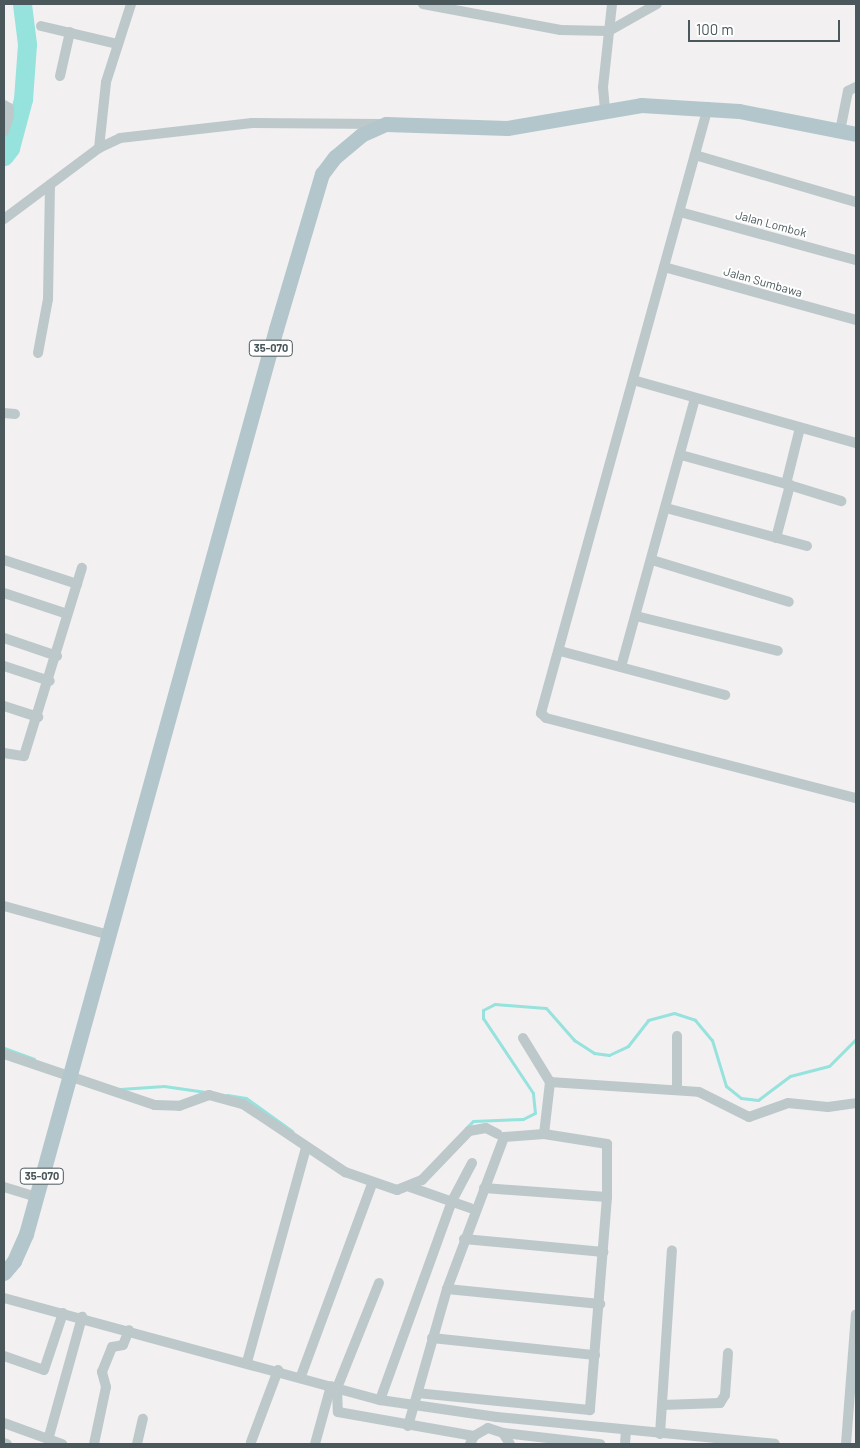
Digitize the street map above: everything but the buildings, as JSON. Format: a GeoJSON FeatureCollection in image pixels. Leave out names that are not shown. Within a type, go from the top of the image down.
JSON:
{"type":"FeatureCollection","features":[{"type":"Feature","properties":{"kind":"main road","name":"35-070"},"geometry":{"type":"LineString","coordinates":[[4,1273],[14,1261],[36,1197],[322,174],[335,157],[361,135],[386,124],[507,128],[605,110],[670,104],[708,107],[856,134]]}},
{"type":"Feature","properties":{"kind":"street"},"geometry":{"type":"LineString","coordinates":[[99,148],[106,81],[131,4]]}},
{"type":"Feature","properties":{"kind":"street"},"geometry":{"type":"LineString","coordinates":[[423,4],[561,30],[608,35],[657,4]]}},
{"type":"Feature","properties":{"kind":"street"},"geometry":{"type":"LineString","coordinates":[[605,110],[602,87],[612,4]]}},
{"type":"Feature","properties":{"kind":"street"},"geometry":{"type":"LineString","coordinates":[[41,26],[118,44]]}},
{"type":"Feature","properties":{"kind":"street"},"geometry":{"type":"LineString","coordinates":[[60,76],[70,32]]}},
{"type":"Feature","properties":{"kind":"street"},"geometry":{"type":"LineString","coordinates":[[840,130],[848,91],[856,87]]}},
{"type":"Feature","properties":{"kind":"street"},"geometry":{"type":"LineString","coordinates":[[4,105],[9,108],[9,116],[4,131]]}},
{"type":"Feature","properties":{"kind":"street"},"geometry":{"type":"LineString","coordinates":[[708,107],[560,651],[542,707],[546,718],[856,798]]}},
{"type":"Feature","properties":{"kind":"street"},"geometry":{"type":"LineString","coordinates":[[4,219],[99,148],[120,138],[149,133],[252,123],[356,121],[386,124]]}},
{"type":"Feature","properties":{"kind":"street"},"geometry":{"type":"LineString","coordinates":[[695,155],[856,202]]}},
{"type":"Feature","properties":{"kind":"street"},"geometry":{"type":"LineString","coordinates":[[38,353],[48,299],[50,185]]}},
{"type":"Feature","properties":{"kind":"street","name":"Jalan Lombok"},"geometry":{"type":"LineString","coordinates":[[680,212],[856,260]]}},
{"type":"Feature","properties":{"kind":"street","name":"Jalan Sumbawa"},"geometry":{"type":"LineString","coordinates":[[664,267],[856,320]]}},
{"type":"Feature","properties":{"kind":"street"},"geometry":{"type":"LineString","coordinates":[[633,380],[856,443]]}},
{"type":"Feature","properties":{"kind":"street"},"geometry":{"type":"LineString","coordinates":[[621,667],[696,399]]}},
{"type":"Feature","properties":{"kind":"street"},"geometry":{"type":"LineString","coordinates":[[4,413],[15,414]]}},
{"type":"Feature","properties":{"kind":"street"},"geometry":{"type":"LineString","coordinates":[[776,538],[800,428]]}},
{"type":"Feature","properties":{"kind":"street"},"geometry":{"type":"LineString","coordinates":[[681,455],[841,501]]}},
{"type":"Feature","properties":{"kind":"street"},"geometry":{"type":"LineString","coordinates":[[666,508],[807,546]]}},
{"type":"Feature","properties":{"kind":"street"},"geometry":{"type":"LineString","coordinates":[[4,560],[77,584]]}},
{"type":"Feature","properties":{"kind":"street"},"geometry":{"type":"LineString","coordinates":[[652,560],[789,602]]}},
{"type":"Feature","properties":{"kind":"street"},"geometry":{"type":"LineString","coordinates":[[4,753],[24,756],[50,681],[67,614],[82,568]]}},
{"type":"Feature","properties":{"kind":"street"},"geometry":{"type":"LineString","coordinates":[[4,593],[67,614]]}},
{"type":"Feature","properties":{"kind":"street"},"geometry":{"type":"LineString","coordinates":[[636,616],[778,651]]}},
{"type":"Feature","properties":{"kind":"street"},"geometry":{"type":"LineString","coordinates":[[4,638],[57,656]]}},
{"type":"Feature","properties":{"kind":"street"},"geometry":{"type":"LineString","coordinates":[[560,651],[725,695]]}},
{"type":"Feature","properties":{"kind":"street"},"geometry":{"type":"LineString","coordinates":[[4,666],[50,681]]}},
{"type":"Feature","properties":{"kind":"street"},"geometry":{"type":"LineString","coordinates":[[4,706],[38,717]]}},
{"type":"Feature","properties":{"kind":"street"},"geometry":{"type":"LineString","coordinates":[[4,906],[109,936]]}},
{"type":"Feature","properties":{"kind":"street"},"geometry":{"type":"LineString","coordinates":[[677,1036],[677,1090]]}},
{"type":"Feature","properties":{"kind":"street"},"geometry":{"type":"LineString","coordinates":[[523,1038],[550,1082],[544,1134]]}},
{"type":"Feature","properties":{"kind":"street"},"geometry":{"type":"LineString","coordinates":[[4,1054],[72,1071],[168,1108],[209,1095],[243,1104],[306,1148],[372,1184],[397,1190],[410,1187],[422,1180],[469,1131],[486,1128],[498,1134]]}},
{"type":"Feature","properties":{"kind":"street"},"geometry":{"type":"LineString","coordinates":[[550,1082],[699,1092],[749,1118],[788,1103],[828,1107],[856,1103]]}},
{"type":"Feature","properties":{"kind":"street"},"geometry":{"type":"LineString","coordinates":[[408,1426],[447,1289],[464,1239],[504,1137],[544,1134],[607,1144],[607,1197],[600,1304],[588,1412],[418,1393]]}},
{"type":"Feature","properties":{"kind":"street"},"geometry":{"type":"LineString","coordinates":[[247,1362],[306,1148]]}},
{"type":"Feature","properties":{"kind":"street"},"geometry":{"type":"LineString","coordinates":[[380,1400],[452,1201],[472,1163]]}},
{"type":"Feature","properties":{"kind":"street"},"geometry":{"type":"LineString","coordinates":[[301,1376],[372,1184]]}},
{"type":"Feature","properties":{"kind":"street"},"geometry":{"type":"LineString","coordinates":[[4,1187],[36,1197]]}},
{"type":"Feature","properties":{"kind":"street"},"geometry":{"type":"LineString","coordinates":[[410,1187],[470,1208]]}},
{"type":"Feature","properties":{"kind":"street"},"geometry":{"type":"LineString","coordinates":[[484,1188],[607,1197]]}},
{"type":"Feature","properties":{"kind":"street"},"geometry":{"type":"LineString","coordinates":[[464,1239],[603,1252]]}},
{"type":"Feature","properties":{"kind":"street"},"geometry":{"type":"LineString","coordinates":[[660,1434],[672,1250]]}},
{"type":"Feature","properties":{"kind":"street"},"geometry":{"type":"LineString","coordinates":[[316,1444],[334,1387],[379,1282]]}},
{"type":"Feature","properties":{"kind":"street"},"geometry":{"type":"LineString","coordinates":[[447,1289],[600,1304]]}},
{"type":"Feature","properties":{"kind":"street"},"geometry":{"type":"LineString","coordinates":[[4,1298],[301,1376],[380,1400],[497,1417],[775,1444]]}},
{"type":"Feature","properties":{"kind":"street"},"geometry":{"type":"LineString","coordinates":[[4,1356],[44,1370],[63,1313]]}},
{"type":"Feature","properties":{"kind":"street"},"geometry":{"type":"LineString","coordinates":[[846,1444],[856,1314]]}},
{"type":"Feature","properties":{"kind":"street"},"geometry":{"type":"LineString","coordinates":[[48,1440],[82,1317]]}},
{"type":"Feature","properties":{"kind":"street"},"geometry":{"type":"LineString","coordinates":[[94,1444],[106,1387],[102,1372],[112,1347],[123,1344],[129,1330]]}},
{"type":"Feature","properties":{"kind":"street"},"geometry":{"type":"LineString","coordinates":[[432,1338],[595,1355]]}},
{"type":"Feature","properties":{"kind":"street"},"geometry":{"type":"LineString","coordinates":[[662,1405],[720,1403],[725,1395],[728,1353]]}},
{"type":"Feature","properties":{"kind":"street"},"geometry":{"type":"LineString","coordinates":[[251,1442],[278,1370]]}},
{"type":"Feature","properties":{"kind":"street"},"geometry":{"type":"LineString","coordinates":[[334,1387],[338,1412],[472,1440],[499,1431],[600,1444]]}},
{"type":"Feature","properties":{"kind":"street"},"geometry":{"type":"LineString","coordinates":[[497,1417],[499,1431],[510,1444]]}},
{"type":"Feature","properties":{"kind":"street"},"geometry":{"type":"LineString","coordinates":[[136,1444],[144,1419]]}},
{"type":"Feature","properties":{"kind":"street"},"geometry":{"type":"LineString","coordinates":[[4,1423],[62,1444]]}},
{"type":"Feature","properties":{"kind":"street"},"geometry":{"type":"LineString","coordinates":[[625,1444],[626,1430]]}},
{"type":"Feature","properties":{"kind":"waterway"},"geometry":{"type":"LineString","coordinates":[[4,156],[10,148],[23,99],[27,44],[22,4]]}},
{"type":"Feature","properties":{"kind":"waterway"},"geometry":{"type":"LineString","coordinates":[[467,1127],[473,1121],[523,1119],[535,1113],[533,1093],[483,1018],[483,1010],[495,1004],[546,1008],[574,1040],[594,1053],[609,1055],[628,1046],[648,1020],[674,1013],[695,1020],[712,1040],[726,1086],[741,1098],[758,1100],[790,1076],[829,1066],[856,1039]]}},
{"type":"Feature","properties":{"kind":"waterway"},"geometry":{"type":"LineString","coordinates":[[4,1048],[34,1059]]}},
{"type":"Feature","properties":{"kind":"waterway"},"geometry":{"type":"LineString","coordinates":[[120,1089],[164,1086],[206,1092]]}},
{"type":"Feature","properties":{"kind":"waterway"},"geometry":{"type":"LineString","coordinates":[[227,1095],[246,1098],[292,1131]]}}]}
